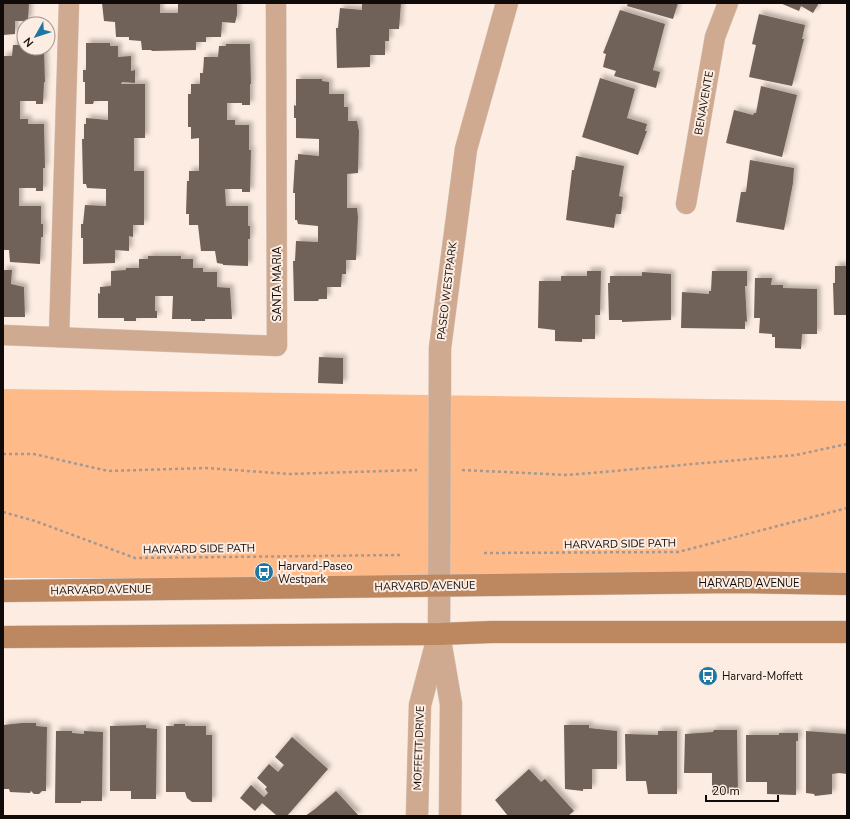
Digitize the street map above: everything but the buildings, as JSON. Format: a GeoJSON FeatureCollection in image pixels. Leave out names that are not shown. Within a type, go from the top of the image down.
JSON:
{"type":"FeatureCollection","features":[{"type":"Feature","properties":{"kind":"main road","name":"HARVARD AVENUE"},"geometry":{"type":"LineString","coordinates":[[3,590],[737,582],[847,584]]}},
{"type":"Feature","properties":{"kind":"main road"},"geometry":{"type":"LineString","coordinates":[[3,637],[439,634],[492,632],[847,632]]}},
{"type":"Feature","properties":{"kind":"street"},"geometry":{"type":"LineString","coordinates":[[59,337],[69,3]]}},
{"type":"Feature","properties":{"kind":"street","name":"SANTA MARIA"},"geometry":{"type":"LineString","coordinates":[[3,335],[277,346],[276,3]]}},
{"type":"Feature","properties":{"kind":"street","name":"PASEO WESTPARK"},"geometry":{"type":"LineString","coordinates":[[439,586],[440,348],[466,149],[507,3]]}},
{"type":"Feature","properties":{"kind":"street","name":"BENAVENTE"},"geometry":{"type":"LineString","coordinates":[[686,204],[715,37],[728,3]]}},
{"type":"Feature","properties":{"kind":"street","name":"MOFFETT DRIVE"},"geometry":{"type":"LineString","coordinates":[[439,586],[439,634],[450,704],[450,816]]}},
{"type":"Feature","properties":{"kind":"street","name":"MOFFETT DRIVE"},"geometry":{"type":"LineString","coordinates":[[417,816],[420,705],[439,634]]}},
{"type":"Feature","properties":{"kind":"path","name":"HARVARD SIDE PATH"},"geometry":{"type":"LineString","coordinates":[[484,553],[678,552],[847,508]]}},
{"type":"Feature","properties":{"kind":"path","name":"HARVARD SIDE PATH"},"geometry":{"type":"LineString","coordinates":[[3,512],[36,520],[135,558],[403,555]]}},
{"type":"Feature","properties":{"kind":"shaded area"},"geometry":{"type":"Polygon","coordinates":[[[3,389],[847,401],[847,578],[3,578],[3,389]]]}},
{"type":"Feature","properties":{"kind":"place","name":"Harvard-Paseo Westpark"},"geometry":{"type":"Point","coordinates":[264,572]}},
{"type":"Feature","properties":{"kind":"place","name":"Harvard-Moffett"},"geometry":{"type":"Point","coordinates":[708,676]}}]}
